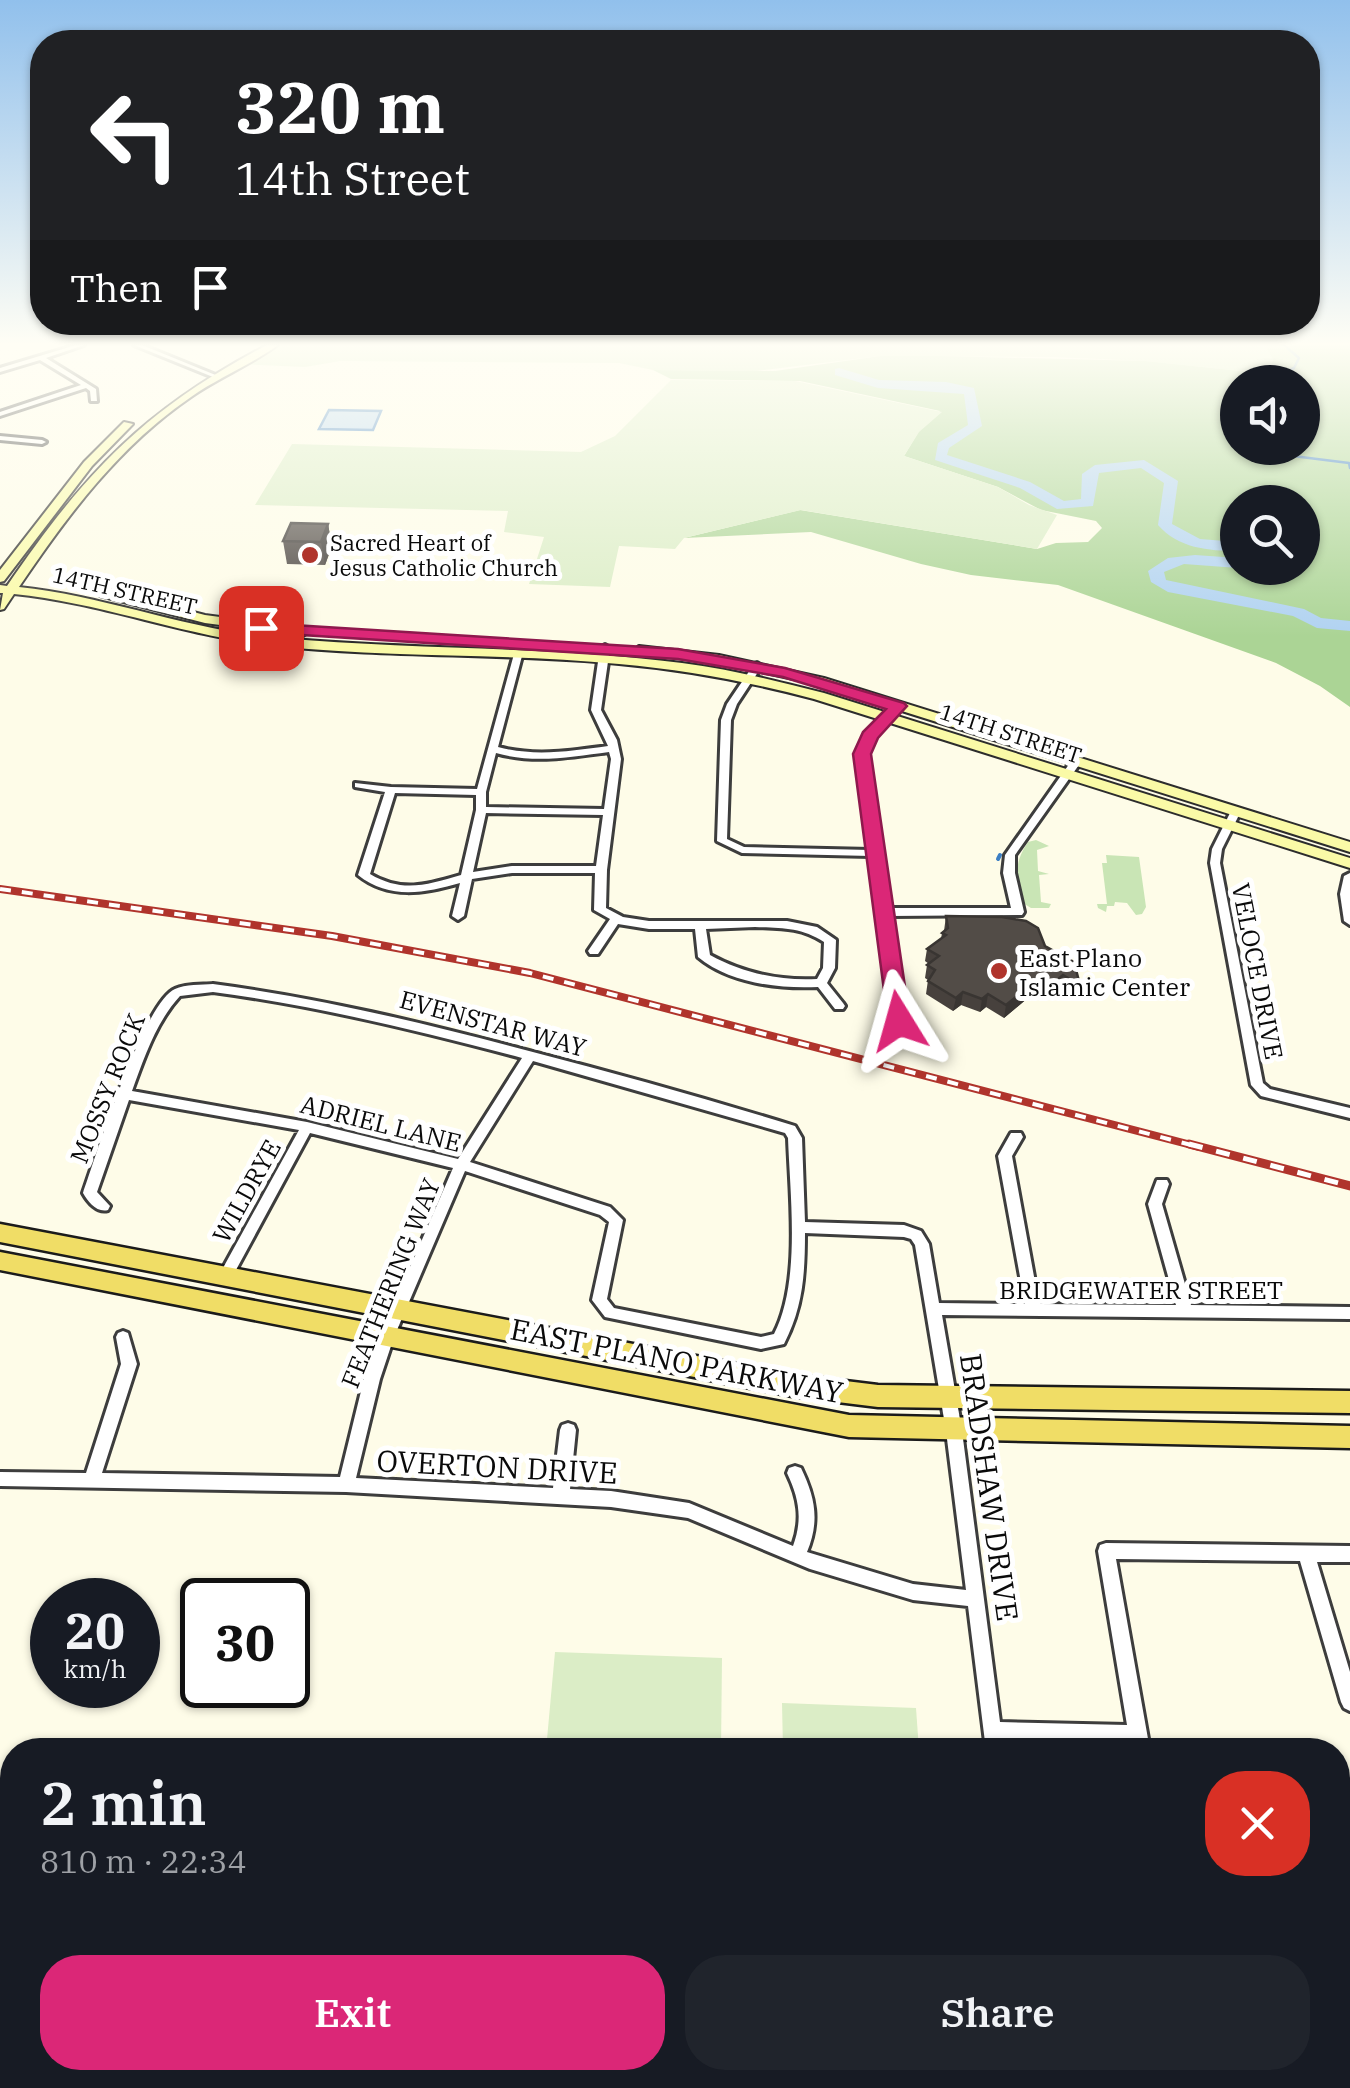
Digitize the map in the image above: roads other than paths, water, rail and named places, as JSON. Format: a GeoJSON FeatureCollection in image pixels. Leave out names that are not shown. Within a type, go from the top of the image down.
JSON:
{"type":"FeatureCollection","features":[{"type":"Feature","properties":{"kind":"main road"},"geometry":{"type":"LineString","coordinates":[[0,578],[108,442]]}},
{"type":"Feature","properties":{"kind":"main road"},"geometry":{"type":"LineString","coordinates":[[0,606],[10,586],[93,477],[127,442]]}},
{"type":"Feature","properties":{"kind":"main road"},"geometry":{"type":"LineString","coordinates":[[79,476],[93,477]]}},
{"type":"Feature","properties":{"kind":"main road"},"geometry":{"type":"LineString","coordinates":[[48,515],[66,515]]}},
{"type":"Feature","properties":{"kind":"main road","name":"14TH STREET"},"geometry":{"type":"LineString","coordinates":[[0,578],[10,586],[77,598],[221,634],[604,654],[675,666],[754,672],[1232,818],[1350,847]]}},
{"type":"Feature","properties":{"kind":"main road","name":"14TH STREET"},"geometry":{"type":"LineString","coordinates":[[10,586],[101,592],[307,639]]}},
{"type":"Feature","properties":{"kind":"main road"},"geometry":{"type":"LineString","coordinates":[[159,620],[172,611]]}},
{"type":"Feature","properties":{"kind":"main road","name":"14TH STREET"},"geometry":{"type":"LineString","coordinates":[[416,644],[517,656],[604,654]]}},
{"type":"Feature","properties":{"kind":"main road","name":"14TH STREET"},"geometry":{"type":"LineString","coordinates":[[1232,818],[1350,863]]}},
{"type":"Feature","properties":{"kind":"main road","name":"EAST PLANO PARKWAY"},"geometry":{"type":"LineString","coordinates":[[0,1234],[797,1386],[878,1396],[1350,1402]]}},
{"type":"Feature","properties":{"kind":"main road","name":"EAST PLANO PARKWAY"},"geometry":{"type":"LineString","coordinates":[[0,1261],[830,1423],[954,1431],[1350,1438]]}},
{"type":"Feature","properties":{"kind":"street"},"geometry":{"type":"LineString","coordinates":[[604,654],[596,710],[616,759],[601,870],[600,910],[615,920],[798,927],[825,934],[832,950],[821,983]]}},
{"type":"Feature","properties":{"kind":"street"},"geometry":{"type":"LineString","coordinates":[[458,916],[481,810],[480,792],[495,750],[517,656]]}},
{"type":"Feature","properties":{"kind":"street"},"geometry":{"type":"LineString","coordinates":[[754,672],[726,720],[722,841],[728,847],[874,853]]}},
{"type":"Feature","properties":{"kind":"street"},"geometry":{"type":"LineString","coordinates":[[893,712],[869,736],[862,754],[899,1021]]}},
{"type":"Feature","properties":{"kind":"street"},"geometry":{"type":"LineString","coordinates":[[495,750],[530,756],[613,748]]}},
{"type":"Feature","properties":{"kind":"street"},"geometry":{"type":"LineString","coordinates":[[883,912],[1018,912],[1009,873],[1010,855],[1070,768]]}},
{"type":"Feature","properties":{"kind":"street"},"geometry":{"type":"LineString","coordinates":[[359,784],[392,790],[480,792]]}},
{"type":"Feature","properties":{"kind":"street"},"geometry":{"type":"LineString","coordinates":[[392,790],[364,876],[382,885],[420,888],[496,870],[601,870]]}},
{"type":"Feature","properties":{"kind":"street"},"geometry":{"type":"LineString","coordinates":[[481,810],[609,812]]}},
{"type":"Feature","properties":{"kind":"street","name":"VELOCE DRIVE"},"geometry":{"type":"LineString","coordinates":[[1232,818],[1217,849],[1215,864],[1257,1085],[1266,1094],[1350,1113]]}},
{"type":"Feature","properties":{"kind":"street"},"geometry":{"type":"LineString","coordinates":[[1350,876],[1346,894],[1350,921]]}},
{"type":"Feature","properties":{"kind":"street"},"geometry":{"type":"LineString","coordinates":[[594,951],[615,920]]}},
{"type":"Feature","properties":{"kind":"street"},"geometry":{"type":"LineString","coordinates":[[700,924],[704,957],[717,965],[784,982],[821,983]]}},
{"type":"Feature","properties":{"kind":"street"},"geometry":{"type":"LineString","coordinates":[[821,983],[839,1006]]}},
{"type":"Feature","properties":{"kind":"street","name":"EVENSTAR WAY"},"geometry":{"type":"LineString","coordinates":[[180,988],[241,992],[362,1013],[790,1129],[794,1138],[798,1226]]}},
{"type":"Feature","properties":{"kind":"street","name":"MOSSY ROCK"},"geometry":{"type":"LineString","coordinates":[[103,1206],[90,1193],[150,1030],[168,998],[180,988]]}},
{"type":"Feature","properties":{"kind":"street","name":"FEATHERING WAY"},"geometry":{"type":"LineString","coordinates":[[346,1486],[372,1379],[387,1337],[461,1164],[530,1056]]}},
{"type":"Feature","properties":{"kind":"street","name":"ADRIEL LANE"},"geometry":{"type":"LineString","coordinates":[[126,1094],[307,1127],[461,1164],[605,1211],[616,1220],[598,1300],[610,1313],[761,1344],[779,1340],[787,1329],[794,1295],[798,1226]]}},
{"type":"Feature","properties":{"kind":"street","name":"WILDRYE"},"geometry":{"type":"LineString","coordinates":[[226,1276],[307,1127]]}},
{"type":"Feature","properties":{"kind":"street"},"geometry":{"type":"LineString","coordinates":[[1016,1137],[1005,1156],[1032,1310]]}},
{"type":"Feature","properties":{"kind":"street"},"geometry":{"type":"LineString","coordinates":[[1162,1184],[1155,1204],[1185,1310]]}},
{"type":"Feature","properties":{"kind":"street","name":"BRADSHAW DRIVE"},"geometry":{"type":"LineString","coordinates":[[798,1226],[891,1229],[916,1235],[926,1254],[954,1431],[994,1738]]}},
{"type":"Feature","properties":{"kind":"street","name":"BRIDGEWATER STREET"},"geometry":{"type":"LineString","coordinates":[[933,1309],[1350,1313]]}},
{"type":"Feature","properties":{"kind":"street"},"geometry":{"type":"LineString","coordinates":[[91,1481],[129,1364],[123,1337]]}},
{"type":"Feature","properties":{"kind":"street"},"geometry":{"type":"LineString","coordinates":[[560,1494],[568,1430]]}},
{"type":"Feature","properties":{"kind":"street"},"geometry":{"type":"LineString","coordinates":[[795,1474],[806,1493],[809,1516],[808,1537],[797,1556]]}},
{"type":"Feature","properties":{"kind":"street","name":"OVERTON DRIVE"},"geometry":{"type":"LineString","coordinates":[[0,1479],[560,1494],[690,1512],[797,1556],[912,1592],[976,1599]]}},
{"type":"Feature","properties":{"kind":"street"},"geometry":{"type":"LineString","coordinates":[[1138,1738],[1106,1551],[1350,1554]]}},
{"type":"Feature","properties":{"kind":"street"},"geometry":{"type":"LineString","coordinates":[[1306,1554],[1350,1702]]}},
{"type":"Feature","properties":{"kind":"waterway"},"geometry":{"type":"LineString","coordinates":[[949,442],[943,446],[940,457],[1025,485],[1062,506],[1088,503],[1089,474],[1095,469],[1144,464],[1171,481],[1165,525],[1180,537],[1220,546]]}},
{"type":"Feature","properties":{"kind":"waterway"},"geometry":{"type":"LineString","coordinates":[[1320,459],[1349,463],[1350,468]]}},
{"type":"Feature","properties":{"kind":"waterway"},"geometry":{"type":"LineString","coordinates":[[1220,561],[1184,560],[1156,571],[1159,582],[1168,587],[1298,612],[1317,623],[1350,626]]}},
{"type":"Feature","properties":{"kind":"waterway"},"geometry":{"type":"LineString","coordinates":[[998,859],[1000,855]]}},
{"type":"Feature","properties":{"kind":"railway"},"geometry":{"type":"LineString","coordinates":[[0,889],[332,936],[530,973],[1199,1147]]}},
{"type":"Feature","properties":{"kind":"railway"},"geometry":{"type":"LineString","coordinates":[[1189,1144],[1350,1186]]}},
{"type":"Feature","properties":{"kind":"place","name":"Sacred Heart of Jesus Catholic Church"},"geometry":{"type":"Point","coordinates":[310,555]}},
{"type":"Feature","properties":{"kind":"place","name":"East Plano Islamic Center"},"geometry":{"type":"Point","coordinates":[999,971]}}]}
